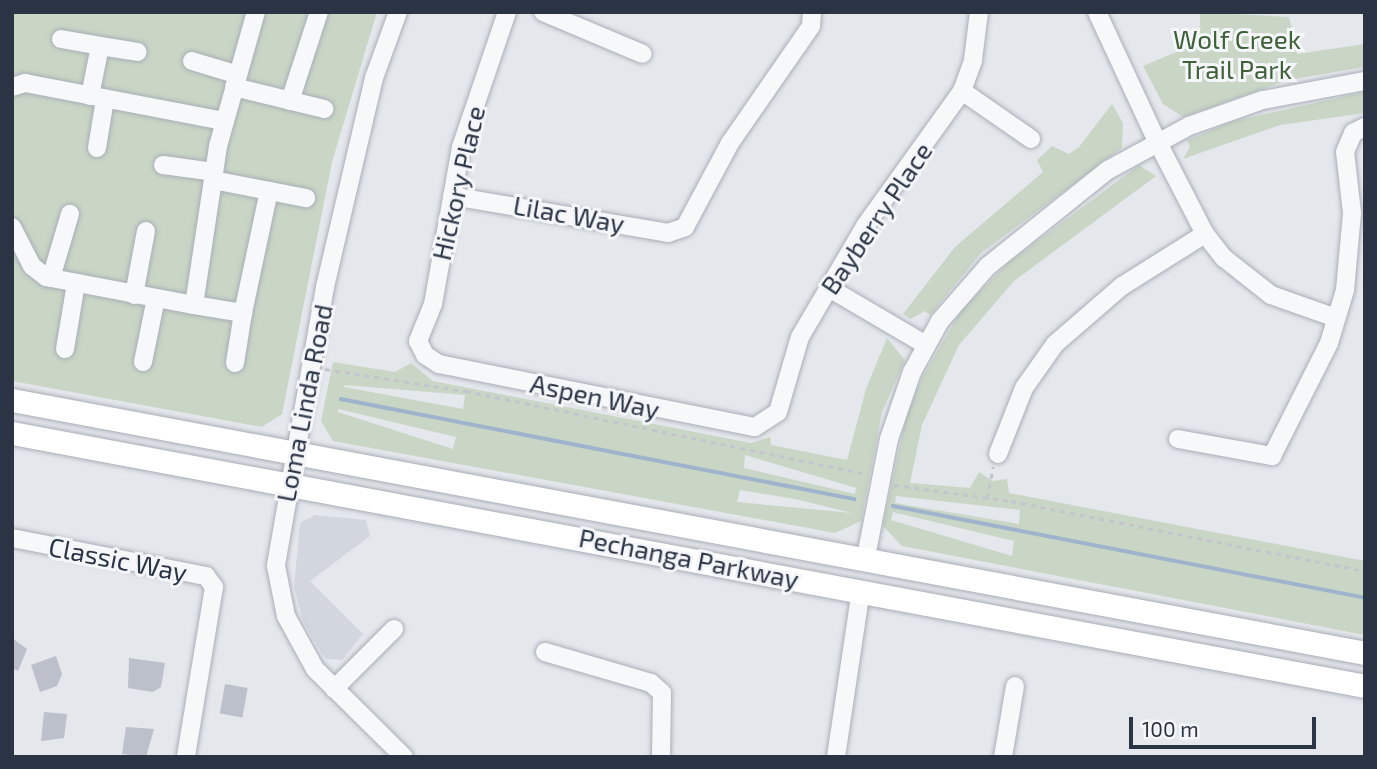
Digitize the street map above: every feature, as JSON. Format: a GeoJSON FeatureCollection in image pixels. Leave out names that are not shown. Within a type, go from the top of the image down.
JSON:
{"type":"FeatureCollection","features":[{"type":"Feature","properties":{"kind":"main road","name":"Pechanga Parkway"},"geometry":{"type":"LineString","coordinates":[[15,400],[866,557],[1365,653]]}},
{"type":"Feature","properties":{"kind":"main road","name":"Pechanga Parkway"},"geometry":{"type":"LineString","coordinates":[[12,433],[1365,686]]}},
{"type":"Feature","properties":{"kind":"main road"},"geometry":{"type":"LineString","coordinates":[[861,590],[866,557]]}},
{"type":"Feature","properties":{"kind":"street"},"geometry":{"type":"LineString","coordinates":[[194,305],[224,121],[256,12]]}},
{"type":"Feature","properties":{"kind":"street"},"geometry":{"type":"LineString","coordinates":[[290,100],[319,12]]}},
{"type":"Feature","properties":{"kind":"street","name":"Loma Linda Road"},"geometry":{"type":"LineString","coordinates":[[398,12],[361,127],[278,539],[279,590],[298,641],[334,689],[404,757]]}},
{"type":"Feature","properties":{"kind":"street","name":"Hickory Place"},"geometry":{"type":"LineString","coordinates":[[425,355],[418,341],[433,304],[461,148],[507,12]]}},
{"type":"Feature","properties":{"kind":"street"},"geometry":{"type":"LineString","coordinates":[[543,12],[643,54]]}},
{"type":"Feature","properties":{"kind":"street","name":"Lilac Way"},"geometry":{"type":"LineString","coordinates":[[452,196],[668,233],[685,227],[730,143],[811,26],[812,12]]}},
{"type":"Feature","properties":{"kind":"street","name":"Bayberry Place"},"geometry":{"type":"LineString","coordinates":[[768,423],[778,412],[800,337],[879,205],[961,91],[974,60],[979,12]]}},
{"type":"Feature","properties":{"kind":"street"},"geometry":{"type":"LineString","coordinates":[[1097,12],[1157,141],[1205,234],[1246,279],[1271,295],[1336,318]]}},
{"type":"Feature","properties":{"kind":"street"},"geometry":{"type":"LineString","coordinates":[[61,39],[138,52]]}},
{"type":"Feature","properties":{"kind":"street"},"geometry":{"type":"LineString","coordinates":[[97,148],[100,46]]}},
{"type":"Feature","properties":{"kind":"street"},"geometry":{"type":"LineString","coordinates":[[192,61],[236,81],[324,109]]}},
{"type":"Feature","properties":{"kind":"street"},"geometry":{"type":"LineString","coordinates":[[866,557],[881,480],[901,400],[926,345],[958,296],[988,265],[1064,202],[1157,141],[1263,100],[1365,81]]}},
{"type":"Feature","properties":{"kind":"street"},"geometry":{"type":"LineString","coordinates":[[12,87],[26,83],[224,121]]}},
{"type":"Feature","properties":{"kind":"street"},"geometry":{"type":"LineString","coordinates":[[961,91],[1031,139]]}},
{"type":"Feature","properties":{"kind":"street"},"geometry":{"type":"LineString","coordinates":[[1178,439],[1272,456],[1329,343],[1336,318],[1349,265],[1352,214],[1345,152],[1359,130]]}},
{"type":"Feature","properties":{"kind":"street"},"geometry":{"type":"LineString","coordinates":[[163,165],[306,198]]}},
{"type":"Feature","properties":{"kind":"street"},"geometry":{"type":"LineString","coordinates":[[235,363],[243,313],[270,191]]}},
{"type":"Feature","properties":{"kind":"street"},"geometry":{"type":"LineString","coordinates":[[51,278],[71,214]]}},
{"type":"Feature","properties":{"kind":"street"},"geometry":{"type":"LineString","coordinates":[[12,227],[18,254],[51,278],[243,313]]}},
{"type":"Feature","properties":{"kind":"street"},"geometry":{"type":"LineString","coordinates":[[134,295],[146,231]]}},
{"type":"Feature","properties":{"kind":"street"},"geometry":{"type":"LineString","coordinates":[[998,454],[1024,388],[1055,344],[1122,286],[1205,234]]}},
{"type":"Feature","properties":{"kind":"street"},"geometry":{"type":"LineString","coordinates":[[65,349],[76,283]]}},
{"type":"Feature","properties":{"kind":"street"},"geometry":{"type":"LineString","coordinates":[[829,288],[926,345]]}},
{"type":"Feature","properties":{"kind":"street"},"geometry":{"type":"LineString","coordinates":[[143,362],[156,298]]}},
{"type":"Feature","properties":{"kind":"street","name":"Aspen Way"},"geometry":{"type":"LineString","coordinates":[[425,355],[439,364],[710,421],[755,427],[768,423]]}},
{"type":"Feature","properties":{"kind":"street","name":"Classic Way"},"geometry":{"type":"LineString","coordinates":[[12,538],[206,576],[214,587],[186,757]]}},
{"type":"Feature","properties":{"kind":"street"},"geometry":{"type":"LineString","coordinates":[[836,757],[861,590]]}},
{"type":"Feature","properties":{"kind":"street"},"geometry":{"type":"LineString","coordinates":[[334,689],[394,629]]}},
{"type":"Feature","properties":{"kind":"street"},"geometry":{"type":"LineString","coordinates":[[545,652],[651,683],[662,693],[662,757]]}},
{"type":"Feature","properties":{"kind":"street"},"geometry":{"type":"LineString","coordinates":[[1003,757],[1015,686]]}},
{"type":"Feature","properties":{"kind":"path"},"geometry":{"type":"LineString","coordinates":[[312,367],[466,391],[863,471],[881,480],[1365,571]]}},
{"type":"Feature","properties":{"kind":"path"},"geometry":{"type":"LineString","coordinates":[[987,498],[998,454]]}},
{"type":"Feature","properties":{"kind":"shaded area"},"geometry":{"type":"Polygon","coordinates":[[[315,515],[366,520],[370,536],[310,581],[363,634],[342,660],[326,659],[321,652],[303,621],[294,587],[300,523],[315,515]]]}},
{"type":"Feature","properties":{"kind":"green space"},"geometry":{"type":"Polygon","coordinates":[[[12,12],[377,12],[332,162],[282,414],[262,427],[12,381],[12,12]]]}},
{"type":"Feature","properties":{"kind":"green space","name":"Wolf Creek Trail Park"},"geometry":{"type":"Polygon","coordinates":[[[1200,12],[1289,17],[1297,54],[1365,44],[1365,67],[1288,80],[1183,117],[1163,104],[1143,66],[1200,42],[1200,12]]]}},
{"type":"Feature","properties":{"kind":"green space"},"geometry":{"type":"Polygon","coordinates":[[[1365,92],[1365,113],[1280,125],[1183,159],[1190,147],[1187,140],[1234,121],[1365,92]]]}},
{"type":"Feature","properties":{"kind":"green space"},"geometry":{"type":"Polygon","coordinates":[[[1112,104],[1123,123],[1122,148],[981,253],[930,315],[925,311],[910,319],[903,314],[955,247],[1043,172],[1037,160],[1052,146],[1069,154],[1079,147],[1112,104]]]}},
{"type":"Feature","properties":{"kind":"green space"},"geometry":{"type":"Polygon","coordinates":[[[1139,165],[1156,176],[1014,281],[959,345],[922,425],[910,483],[970,488],[979,472],[993,481],[1007,479],[1009,493],[1365,561],[1365,635],[902,546],[883,526],[906,417],[922,378],[960,312],[1008,263],[1139,165]],[[896,496],[895,503],[1019,524],[1020,510],[896,496]],[[893,512],[891,520],[1012,556],[1014,541],[893,512]]]}},
{"type":"Feature","properties":{"kind":"green space"},"geometry":{"type":"Polygon","coordinates":[[[887,338],[905,360],[882,412],[861,521],[835,533],[333,441],[321,421],[333,362],[395,372],[411,363],[433,381],[751,443],[770,437],[771,445],[847,460],[866,389],[887,338]],[[345,385],[344,387],[463,409],[465,395],[345,385]],[[338,409],[338,412],[453,449],[456,437],[338,409]],[[745,455],[744,468],[855,494],[856,488],[745,455]],[[740,490],[737,502],[852,513],[795,499],[740,490]]]}},
{"type":"Feature","properties":{"kind":"building"},"geometry":{"type":"Polygon","coordinates":[[[12,638],[27,649],[18,671],[12,668],[12,638]]]}},
{"type":"Feature","properties":{"kind":"building"},"geometry":{"type":"Polygon","coordinates":[[[56,656],[62,674],[57,686],[40,692],[31,665],[56,656]]]}},
{"type":"Feature","properties":{"kind":"building"},"geometry":{"type":"Polygon","coordinates":[[[129,658],[165,663],[161,687],[153,692],[128,688],[129,658]]]}},
{"type":"Feature","properties":{"kind":"building"},"geometry":{"type":"Polygon","coordinates":[[[225,684],[248,688],[242,718],[220,714],[225,684]]]}},
{"type":"Feature","properties":{"kind":"building"},"geometry":{"type":"Polygon","coordinates":[[[44,712],[67,714],[64,738],[41,741],[44,712]]]}},
{"type":"Feature","properties":{"kind":"building"},"geometry":{"type":"Polygon","coordinates":[[[126,727],[154,729],[146,757],[122,754],[126,727]]]}},
{"type":"Feature","properties":{"kind":"waterway"},"geometry":{"type":"LineString","coordinates":[[341,399],[854,499]]}},
{"type":"Feature","properties":{"kind":"waterway"},"geometry":{"type":"LineString","coordinates":[[893,506],[1365,598]]}}]}
